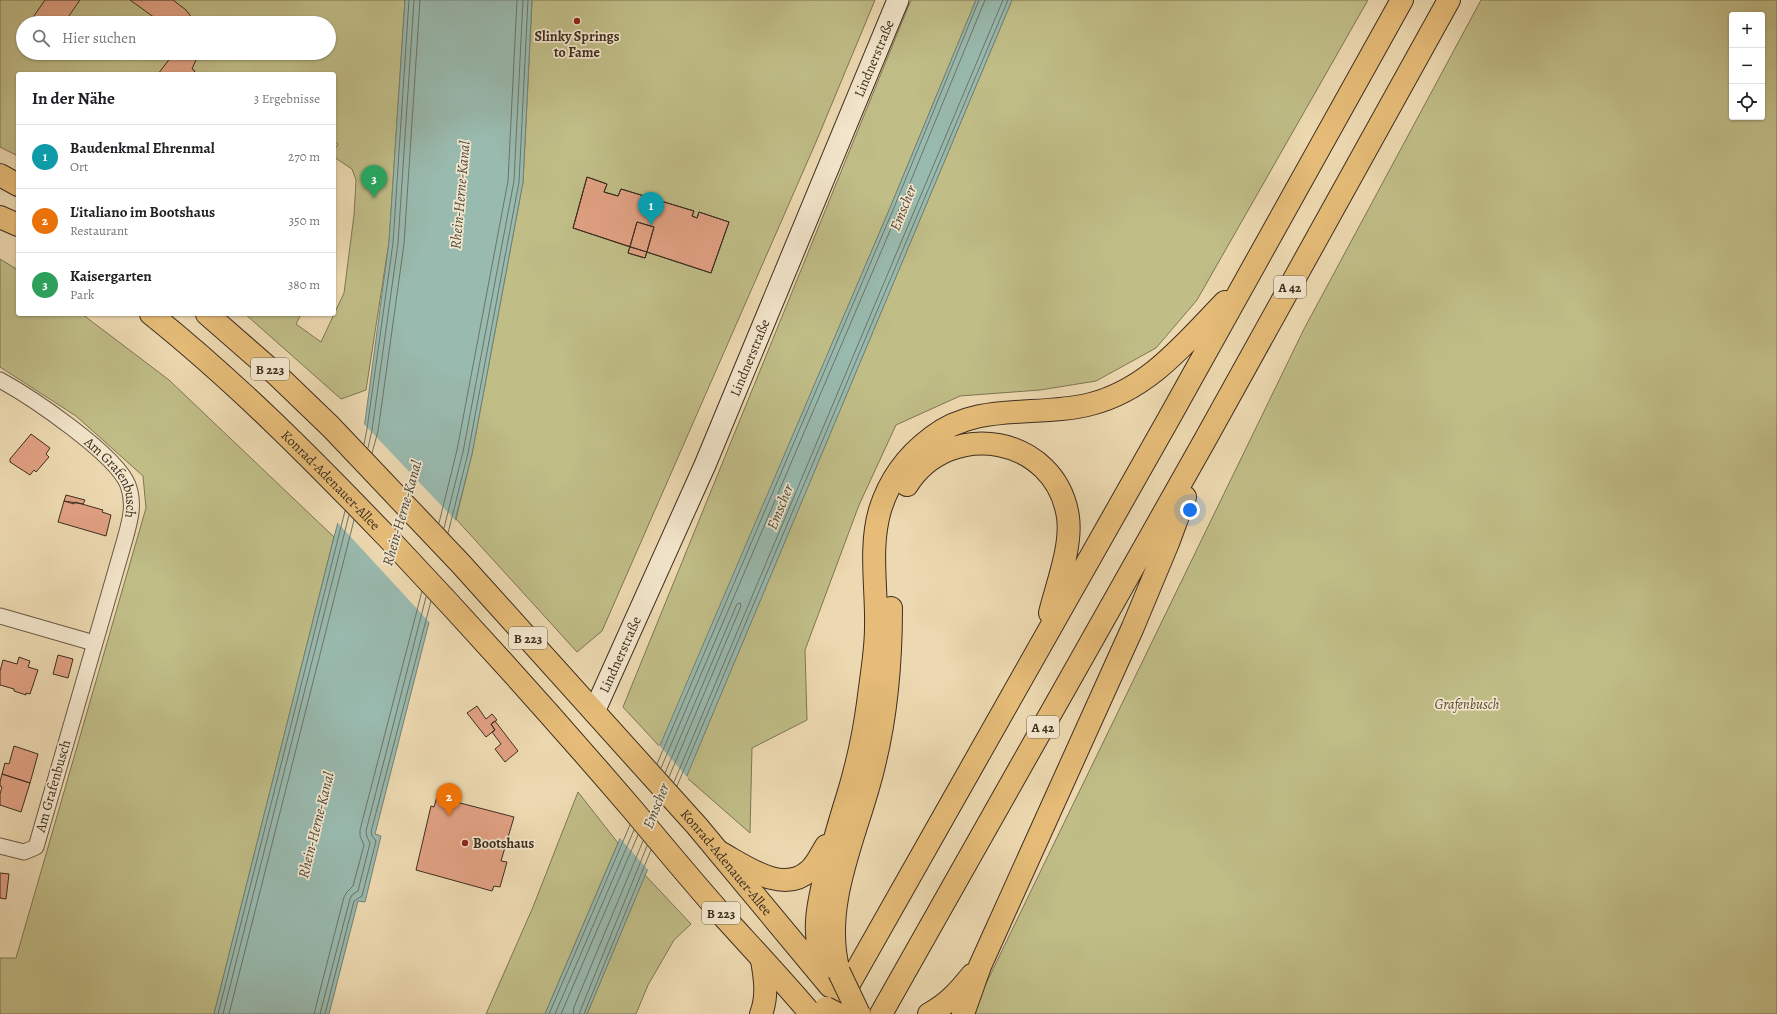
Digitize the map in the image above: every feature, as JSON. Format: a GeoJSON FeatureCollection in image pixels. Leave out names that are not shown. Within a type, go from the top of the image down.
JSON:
{"type":"FeatureCollection","features":[{"type":"Feature","properties":{"kind":"main road"},"geometry":{"type":"LineString","coordinates":[[825,998],[1044,639],[1402,0]]}},
{"type":"Feature","properties":{"kind":"main road","name":"A 42"},"geometry":{"type":"LineString","coordinates":[[881,1014],[1205,440],[1449,0]]}},
{"type":"Feature","properties":{"kind":"main road"},"geometry":{"type":"LineString","coordinates":[[0,175],[16,184]]}},
{"type":"Feature","properties":{"kind":"main road"},"geometry":{"type":"LineString","coordinates":[[0,217],[16,224]]}},
{"type":"Feature","properties":{"kind":"main road"},"geometry":{"type":"LineString","coordinates":[[825,998],[816,938],[818,903],[863,736],[876,629],[876,530],[886,494],[895,477],[906,462],[933,436],[967,419],[985,414],[1077,407],[1112,397],[1131,388],[1150,377],[1166,363],[1246,279]]}},
{"type":"Feature","properties":{"kind":"main road","name":"Konrad-Adenauer-Allee"},"geometry":{"type":"LineString","coordinates":[[154,316],[222,374],[316,463],[450,603],[595,766],[762,960],[787,985],[825,998],[858,1014]]}},
{"type":"Feature","properties":{"kind":"main road","name":"Konrad-Adenauer-Allee"},"geometry":{"type":"LineString","coordinates":[[209,316],[278,376],[331,427],[461,564],[613,732],[697,826],[798,948],[825,998]]}},
{"type":"Feature","properties":{"kind":"main road"},"geometry":{"type":"LineString","coordinates":[[963,1014],[980,966],[1142,606],[1168,543],[1205,440]]}},
{"type":"Feature","properties":{"kind":"main road"},"geometry":{"type":"LineString","coordinates":[[825,998],[833,946],[834,914],[838,894],[874,767],[882,733],[891,640],[889,556],[892,528],[899,501],[912,477],[921,467],[943,451],[962,445],[983,443],[1010,447],[1034,460],[1053,480],[1060,491],[1068,517],[1067,544],[1044,639]]}},
{"type":"Feature","properties":{"kind":"main road"},"geometry":{"type":"LineString","coordinates":[[578,747],[594,712]]}},
{"type":"Feature","properties":{"kind":"main road"},"geometry":{"type":"LineString","coordinates":[[719,852],[756,872],[778,880],[790,880],[809,872],[815,864],[841,816]]}},
{"type":"Feature","properties":{"kind":"main road"},"geometry":{"type":"LineString","coordinates":[[760,1014],[766,991],[766,980],[762,960]]}},
{"type":"Feature","properties":{"kind":"main road"},"geometry":{"type":"LineString","coordinates":[[929,1014],[944,1006],[955,996],[980,966]]}},
{"type":"Feature","properties":{"kind":"street","name":"Lindnerstraße"},"geometry":{"type":"LineString","coordinates":[[594,712],[704,465],[898,0]]}},
{"type":"Feature","properties":{"kind":"street","name":"Am Grafenbusch"},"geometry":{"type":"LineString","coordinates":[[0,380],[62,421],[99,450],[119,470],[129,487],[132,503],[132,514],[36,846],[24,852],[0,846]]}},
{"type":"Feature","properties":{"kind":"street"},"geometry":{"type":"LineString","coordinates":[[0,616],[94,643]]}},
{"type":"Feature","properties":{"kind":"green space"},"geometry":{"type":"Polygon","coordinates":[[[0,0],[405,0],[389,242],[366,390],[341,399],[247,316],[300,316],[296,324],[321,342],[333,316],[336,316],[336,310],[344,293],[354,215],[356,180],[352,169],[336,158],[336,147],[338,144],[336,142],[336,72],[16,72],[16,155],[0,147],[0,0]]]}},
{"type":"Feature","properties":{"kind":"green space"},"geometry":{"type":"Polygon","coordinates":[[[532,0],[875,0],[816,142],[602,631],[577,652],[456,519],[472,454],[523,182],[532,0]]]}},
{"type":"Feature","properties":{"kind":"green space"},"geometry":{"type":"Polygon","coordinates":[[[911,0],[976,0],[890,208],[660,747],[623,707],[911,0]]]}},
{"type":"Feature","properties":{"kind":"green space"},"geometry":{"type":"Polygon","coordinates":[[[1012,0],[1368,0],[1197,300],[1156,348],[1096,381],[1040,390],[960,396],[896,425],[859,505],[805,650],[807,720],[752,748],[750,833],[686,777],[1012,0]]]}},
{"type":"Feature","properties":{"kind":"green space","name":"Grafenbusch"},"geometry":{"type":"Polygon","coordinates":[[[1481,0],[1777,0],[1777,1014],[975,1014],[978,1000],[1304,329],[1481,0]]]}},
{"type":"Feature","properties":{"kind":"green space"},"geometry":{"type":"Polygon","coordinates":[[[0,259],[16,269],[16,316],[85,316],[169,380],[334,537],[214,1014],[0,1014],[0,958],[16,958],[146,508],[143,476],[76,416],[0,367],[0,259]]]}},
{"type":"Feature","properties":{"kind":"green space"},"geometry":{"type":"Polygon","coordinates":[[[578,792],[618,843],[545,1014],[486,1014],[533,907],[578,792]]]}},
{"type":"Feature","properties":{"kind":"green space"},"geometry":{"type":"Polygon","coordinates":[[[645,875],[691,924],[674,940],[648,985],[636,1014],[587,1014],[645,875]]]}},
{"type":"Feature","properties":{"kind":"water","name":"Rhein-Herne-Kanal"},"geometry":{"type":"Polygon","coordinates":[[[405,0],[532,0],[523,182],[472,454],[375,834],[381,836],[365,902],[358,901],[329,1014],[214,1014],[334,537],[364,429],[389,242],[405,0]]]}},
{"type":"Feature","properties":{"kind":"water","name":"Emscher"},"geometry":{"type":"Polygon","coordinates":[[[976,0],[1012,0],[587,1014],[545,1014],[890,208],[976,0]]]}},
{"type":"Feature","properties":{"kind":"pier"},"geometry":{"type":"Polygon","coordinates":[[[362,422],[457,522],[431,624],[336,521],[362,422]]]}},
{"type":"Feature","properties":{"kind":"pier"},"geometry":{"type":"Polygon","coordinates":[[[659,745],[688,778],[649,871],[619,837],[659,745]]]}},
{"type":"Feature","properties":{"kind":"building"},"geometry":{"type":"Polygon","coordinates":[[[45,0],[80,0],[69,16],[34,16],[45,0]]]}},
{"type":"Feature","properties":{"kind":"building"},"geometry":{"type":"Polygon","coordinates":[[[130,0],[173,0],[186,10],[191,16],[152,16],[130,0]]]}},
{"type":"Feature","properties":{"kind":"building"},"geometry":{"type":"Polygon","coordinates":[[[169,60],[196,60],[192,69],[195,71],[194,72],[160,72],[169,60]]]}},
{"type":"Feature","properties":{"kind":"building"},"geometry":{"type":"Polygon","coordinates":[[[587,177],[607,184],[604,192],[618,196],[621,189],[694,211],[692,216],[697,218],[699,212],[729,222],[711,273],[647,252],[654,227],[637,222],[630,247],[573,228],[587,177]]]}},
{"type":"Feature","properties":{"kind":"building"},"geometry":{"type":"Polygon","coordinates":[[[587,177],[607,184],[604,192],[618,196],[621,189],[694,211],[692,216],[697,218],[699,212],[729,222],[711,273],[573,228],[587,177]]]}},
{"type":"Feature","properties":{"kind":"building"},"geometry":{"type":"Polygon","coordinates":[[[637,222],[654,227],[645,258],[628,253],[637,222]]]}},
{"type":"Feature","properties":{"kind":"building"},"geometry":{"type":"Polygon","coordinates":[[[630,247],[647,252],[645,258],[628,253],[630,247]]]}},
{"type":"Feature","properties":{"kind":"building"},"geometry":{"type":"Polygon","coordinates":[[[31,434],[50,448],[46,454],[49,457],[36,472],[34,470],[30,475],[10,462],[10,459],[31,434]]]}},
{"type":"Feature","properties":{"kind":"building"},"geometry":{"type":"Polygon","coordinates":[[[66,495],[85,500],[83,504],[64,501],[66,495]]]}},
{"type":"Feature","properties":{"kind":"building"},"geometry":{"type":"Polygon","coordinates":[[[64,501],[74,504],[75,502],[103,510],[102,512],[111,515],[106,536],[58,522],[64,501]]]}},
{"type":"Feature","properties":{"kind":"building"},"geometry":{"type":"Polygon","coordinates":[[[58,655],[73,659],[68,678],[53,674],[58,655]]]}},
{"type":"Feature","properties":{"kind":"building"},"geometry":{"type":"Polygon","coordinates":[[[19,657],[30,661],[28,667],[38,670],[30,694],[26,693],[26,695],[14,691],[14,689],[0,685],[0,671],[3,660],[17,664],[19,657]]]}},
{"type":"Feature","properties":{"kind":"building"},"geometry":{"type":"Polygon","coordinates":[[[477,706],[486,719],[492,714],[497,720],[491,724],[495,730],[486,737],[467,713],[477,706]]]}},
{"type":"Feature","properties":{"kind":"building"},"geometry":{"type":"Polygon","coordinates":[[[495,721],[518,751],[505,762],[495,749],[501,744],[492,732],[495,730],[491,724],[495,721]]]}},
{"type":"Feature","properties":{"kind":"building"},"geometry":{"type":"Polygon","coordinates":[[[14,746],[38,754],[30,783],[2,774],[5,763],[9,764],[14,746]]]}},
{"type":"Feature","properties":{"kind":"building"},"geometry":{"type":"Polygon","coordinates":[[[2,774],[30,783],[21,812],[0,805],[0,794],[2,787],[0,786],[0,782],[2,774]]]}},
{"type":"Feature","properties":{"kind":"building","name":"Bootshaus"},"geometry":{"type":"Polygon","coordinates":[[[437,797],[514,817],[501,861],[507,862],[500,887],[494,886],[492,891],[416,870],[431,806],[434,807],[437,797]]]}},
{"type":"Feature","properties":{"kind":"building"},"geometry":{"type":"Polygon","coordinates":[[[0,873],[9,874],[6,899],[0,898],[0,873]]]}},
{"type":"Feature","properties":{"kind":"place","name":"Slinky Springs to Fame"},"geometry":{"type":"Point","coordinates":[577,21]}},
{"type":"Feature","properties":{"kind":"place","name":"Kaisergarten"},"geometry":{"type":"Point","coordinates":[374,198]}},
{"type":"Feature","properties":{"kind":"place","name":"Baudenkmal Ehrenmal"},"geometry":{"type":"Point","coordinates":[651,225]}},
{"type":"Feature","properties":{"kind":"place","name":"L'italiano im Bootshaus"},"geometry":{"type":"Point","coordinates":[449,816]}},
{"type":"Feature","properties":{"kind":"place","name":"Bootshaus"},"geometry":{"type":"Point","coordinates":[465,843]}}]}
